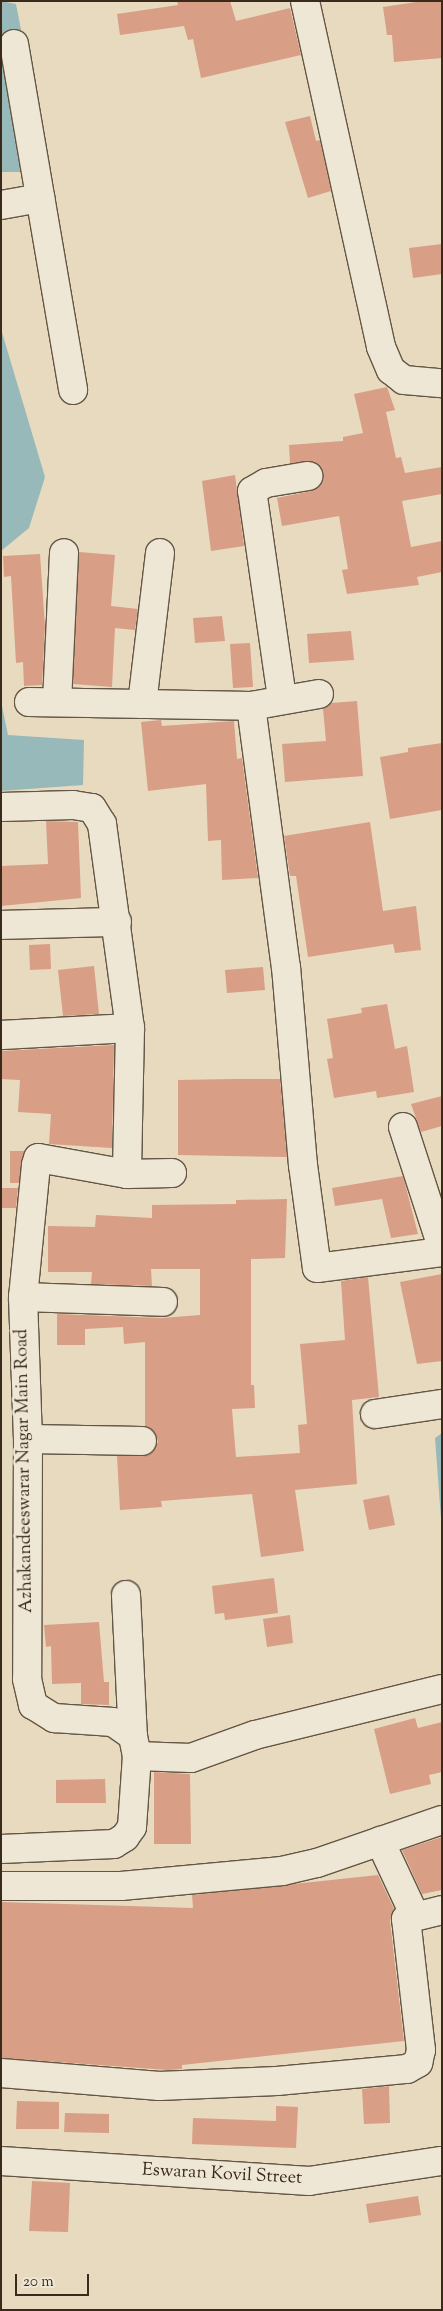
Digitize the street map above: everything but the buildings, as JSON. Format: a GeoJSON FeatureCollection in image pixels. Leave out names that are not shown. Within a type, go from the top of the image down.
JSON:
{"type":"FeatureCollection","features":[{"type":"Feature","properties":{"kind":"street"},"geometry":{"type":"LineString","coordinates":[[305,1],[381,347],[391,370],[404,380],[442,383]]}},
{"type":"Feature","properties":{"kind":"street"},"geometry":{"type":"LineString","coordinates":[[14,44],[73,390]]}},
{"type":"Feature","properties":{"kind":"street"},"geometry":{"type":"LineString","coordinates":[[1,205],[40,198]]}},
{"type":"Feature","properties":{"kind":"street"},"geometry":{"type":"LineString","coordinates":[[282,698],[252,491],[266,483],[308,476]]}},
{"type":"Feature","properties":{"kind":"street"},"geometry":{"type":"LineString","coordinates":[[58,702],[64,553]]}},
{"type":"Feature","properties":{"kind":"street"},"geometry":{"type":"LineString","coordinates":[[142,704],[160,553]]}},
{"type":"Feature","properties":{"kind":"street"},"geometry":{"type":"LineString","coordinates":[[29,702],[251,706],[282,698],[319,694]]}},
{"type":"Feature","properties":{"kind":"street"},"geometry":{"type":"LineString","coordinates":[[251,706],[286,967],[302,1166],[317,1268],[442,1252]]}},
{"type":"Feature","properties":{"kind":"street"},"geometry":{"type":"LineString","coordinates":[[1,806],[73,805],[92,808],[102,824],[117,922],[130,1028],[127,1174],[172,1173]]}},
{"type":"Feature","properties":{"kind":"street"},"geometry":{"type":"LineString","coordinates":[[1,924],[117,922]]}},
{"type":"Feature","properties":{"kind":"street"},"geometry":{"type":"LineString","coordinates":[[1,1035],[130,1028]]}},
{"type":"Feature","properties":{"kind":"street"},"geometry":{"type":"LineString","coordinates":[[403,1127],[442,1248]]}},
{"type":"Feature","properties":{"kind":"street","name":"Azhakandeeswarar Nagar Main Road"},"geometry":{"type":"LineString","coordinates":[[127,1174],[38,1158],[23,1297],[28,1439],[27,1679],[33,1704],[54,1718],[112,1722],[135,1746]]}},
{"type":"Feature","properties":{"kind":"street"},"geometry":{"type":"LineString","coordinates":[[23,1297],[163,1302]]}},
{"type":"Feature","properties":{"kind":"street"},"geometry":{"type":"LineString","coordinates":[[375,1414],[442,1404]]}},
{"type":"Feature","properties":{"kind":"street"},"geometry":{"type":"LineString","coordinates":[[28,1439],[142,1441]]}},
{"type":"Feature","properties":{"kind":"street"},"geometry":{"type":"LineString","coordinates":[[1,1849],[114,1844],[125,1836],[132,1827],[135,1746],[126,1595]]}},
{"type":"Feature","properties":{"kind":"street"},"geometry":{"type":"LineString","coordinates":[[135,1746],[191,1758],[255,1735],[442,1689]]}},
{"type":"Feature","properties":{"kind":"street"},"geometry":{"type":"LineString","coordinates":[[1,1886],[121,1886],[282,1871],[442,1820]]}},
{"type":"Feature","properties":{"kind":"street"},"geometry":{"type":"LineString","coordinates":[[380,1841],[416,1916]]}},
{"type":"Feature","properties":{"kind":"street"},"geometry":{"type":"LineString","coordinates":[[1,2073],[159,2086],[277,2082],[408,2069],[418,2063],[421,2050],[406,1918],[442,1910]]}},
{"type":"Feature","properties":{"kind":"street","name":"Eswaran Kovil Street"},"geometry":{"type":"LineString","coordinates":[[1,2161],[309,2181],[442,2161]]}},
{"type":"Feature","properties":{"kind":"water"},"geometry":{"type":"Polygon","coordinates":[[[1,1],[16,4],[49,172],[1,172],[1,1]]]}},
{"type":"Feature","properties":{"kind":"water"},"geometry":{"type":"Polygon","coordinates":[[[1,329],[45,477],[29,528],[1,551],[1,329]]]}},
{"type":"Feature","properties":{"kind":"water"},"geometry":{"type":"Polygon","coordinates":[[[1,701],[8,735],[84,740],[83,785],[1,791],[1,701]]]}},
{"type":"Feature","properties":{"kind":"water"},"geometry":{"type":"Polygon","coordinates":[[[442,1433],[442,1532],[435,1438],[442,1433]]]}}]}
